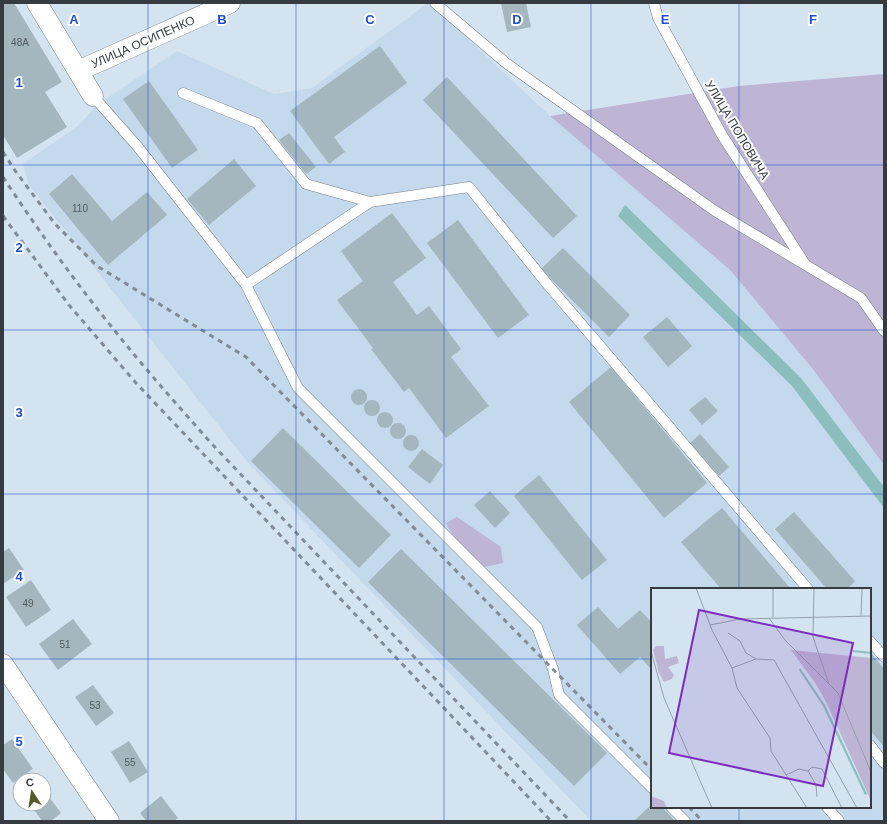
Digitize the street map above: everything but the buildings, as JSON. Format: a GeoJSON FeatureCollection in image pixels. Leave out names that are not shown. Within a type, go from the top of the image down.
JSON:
{"type":"FeatureCollection","features":[{"type":"Feature","properties":{"kind":"street"},"geometry":{"type":"LineString","coordinates":[[37,3],[92,96]]}},
{"type":"Feature","properties":{"kind":"street","name":"УЛИЦА ОСИПЕНКО"},"geometry":{"type":"LineString","coordinates":[[78,71],[230,3]]}},
{"type":"Feature","properties":{"kind":"street"},"geometry":{"type":"LineString","coordinates":[[3,664],[109,821]]}},
{"type":"Feature","properties":{"kind":"lane"},"geometry":{"type":"LineString","coordinates":[[435,3],[506,63],[715,211],[861,298],[884,331]]}},
{"type":"Feature","properties":{"kind":"lane","name":"УЛИЦА ПОПОВИЧА"},"geometry":{"type":"LineString","coordinates":[[654,3],[658,18],[722,135],[806,265]]}},
{"type":"Feature","properties":{"kind":"lane"},"geometry":{"type":"LineString","coordinates":[[183,93],[257,123],[306,184],[370,202],[468,187],[548,285],[807,588]]}},
{"type":"Feature","properties":{"kind":"lane"},"geometry":{"type":"LineString","coordinates":[[92,96],[138,147],[246,285],[298,388],[537,627],[553,669],[559,695],[651,787]]}},
{"type":"Feature","properties":{"kind":"lane"},"geometry":{"type":"LineString","coordinates":[[246,285],[370,202]]}},
{"type":"Feature","properties":{"kind":"lane"},"geometry":{"type":"LineString","coordinates":[[871,642],[884,657]]}},
{"type":"Feature","properties":{"kind":"lane"},"geometry":{"type":"LineString","coordinates":[[871,747],[884,763]]}},
{"type":"Feature","properties":{"kind":"lane"},"geometry":{"type":"LineString","coordinates":[[673,808],[685,821]]}},
{"type":"Feature","properties":{"kind":"lane"},"geometry":{"type":"LineString","coordinates":[[828,808],[839,821]]}},
{"type":"Feature","properties":{"kind":"shaded area"},"geometry":{"type":"Polygon","coordinates":[[[430,3],[550,116],[730,270],[812,368],[884,465],[884,821],[591,821],[249,464],[29,185],[23,164],[79,125],[97,105],[177,51],[274,94],[312,88],[430,3]]]}},
{"type":"Feature","properties":{"kind":"shaded area"},"geometry":{"type":"Polygon","coordinates":[[[884,74],[884,465],[812,368],[730,270],[550,116],[739,86],[884,74]]]}},
{"type":"Feature","properties":{"kind":"shaded area"},"geometry":{"type":"Polygon","coordinates":[[[625,205],[801,378],[884,487],[884,508],[792,386],[618,216],[625,205]]]}},
{"type":"Feature","properties":{"kind":"shaded area"},"geometry":{"type":"Polygon","coordinates":[[[457,517],[501,547],[503,563],[484,567],[453,536],[446,523],[457,517]]]}},
{"type":"Feature","properties":{"kind":"railway"},"geometry":{"type":"LineString","coordinates":[[3,152],[55,224],[97,266],[246,357],[651,769]]}},
{"type":"Feature","properties":{"kind":"railway"},"geometry":{"type":"LineString","coordinates":[[3,177],[71,275],[127,346],[175,402],[212,444],[570,821]]}},
{"type":"Feature","properties":{"kind":"railway"},"geometry":{"type":"LineString","coordinates":[[3,216],[69,305],[136,383],[551,821]]}},
{"type":"Feature","properties":{"kind":"railway"},"geometry":{"type":"LineString","coordinates":[[690,808],[702,821]]}}]}
